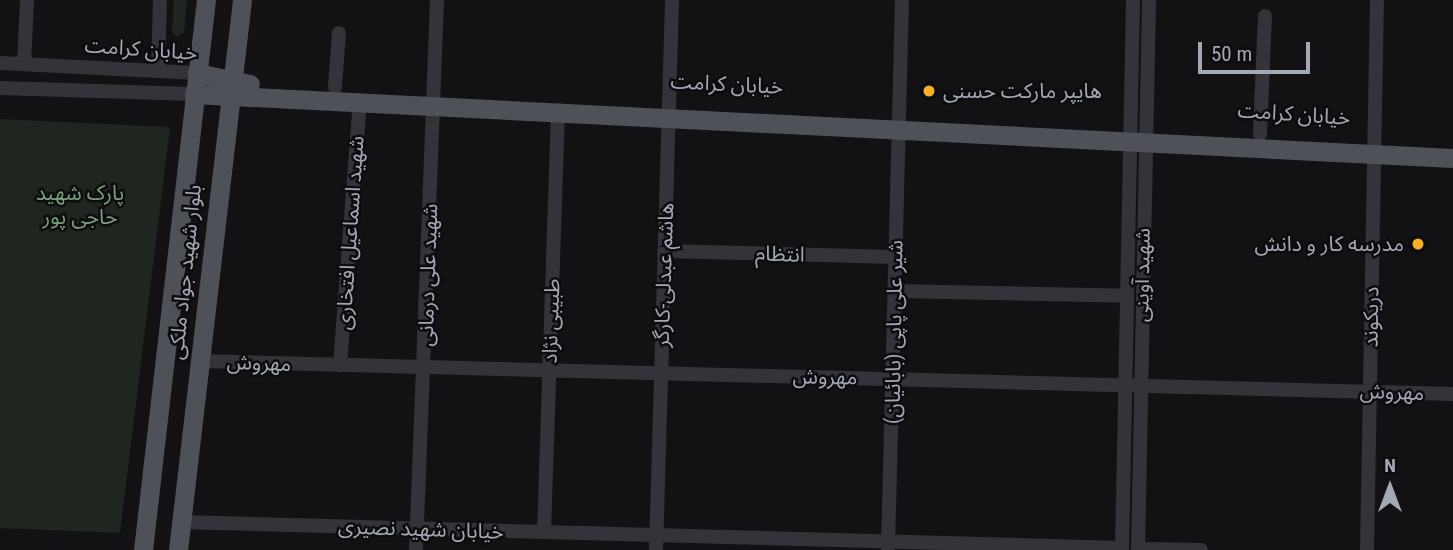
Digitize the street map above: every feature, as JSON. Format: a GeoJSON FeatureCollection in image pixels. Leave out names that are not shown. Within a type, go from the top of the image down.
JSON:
{"type":"FeatureCollection","features":[{"type":"Feature","properties":{"kind":"main road","name":"بلوار شهید جواد ملکی"},"geometry":{"type":"LineString","coordinates":[[143,550],[206,0]]}},
{"type":"Feature","properties":{"kind":"main road","name":"بلوار شهید جواد ملکی"},"geometry":{"type":"LineString","coordinates":[[178,550],[229,89],[242,0]]}},
{"type":"Feature","properties":{"kind":"main road","name":"خیابان کرامت"},"geometry":{"type":"LineString","coordinates":[[197,74],[229,89],[360,101],[436,98],[1137,133],[1374,148],[1453,146]]}},
{"type":"Feature","properties":{"kind":"main road","name":"خیابان کرامت"},"geometry":{"type":"LineString","coordinates":[[194,94],[229,89],[335,87],[558,110],[668,110]]}},
{"type":"Feature","properties":{"kind":"main road","name":"خیابان کرامت"},"geometry":{"type":"LineString","coordinates":[[1137,133],[1260,134],[1453,158]]}},
{"type":"Feature","properties":{"kind":"street"},"geometry":{"type":"LineString","coordinates":[[24,64],[27,0]]}},
{"type":"Feature","properties":{"kind":"street"},"geometry":{"type":"LineString","coordinates":[[158,70],[160,0]]}},
{"type":"Feature","properties":{"kind":"street","name":"شهید علی درمانی"},"geometry":{"type":"LineString","coordinates":[[416,550],[436,98],[437,0]]}},
{"type":"Feature","properties":{"kind":"street","name":"هاشم عبدلی-کارگر"},"geometry":{"type":"LineString","coordinates":[[657,542],[671,0]]}},
{"type":"Feature","properties":{"kind":"street","name":"شیر علی پاپی (بابائیان)"},"geometry":{"type":"LineString","coordinates":[[888,546],[902,0]]}},
{"type":"Feature","properties":{"kind":"street","name":"شهید آوینی"},"geometry":{"type":"LineString","coordinates":[[1133,0],[1141,386],[1138,549]]}},
{"type":"Feature","properties":{"kind":"street","name":"شهید آوینی"},"geometry":{"type":"LineString","coordinates":[[1122,549],[1127,296],[1137,133],[1149,0]]}},
{"type":"Feature","properties":{"kind":"street","name":"دریکوند"},"geometry":{"type":"LineString","coordinates":[[1367,550],[1377,0]]}},
{"type":"Feature","properties":{"kind":"street"},"geometry":{"type":"LineString","coordinates":[[1260,134],[1265,16]]}},
{"type":"Feature","properties":{"kind":"street"},"geometry":{"type":"LineString","coordinates":[[335,87],[338,33]]}},
{"type":"Feature","properties":{"kind":"street","name":"خیابان کرامت"},"geometry":{"type":"LineString","coordinates":[[0,63],[197,74]]}},
{"type":"Feature","properties":{"kind":"street","name":"خیابان کرامت"},"geometry":{"type":"LineString","coordinates":[[0,88],[194,94]]}},
{"type":"Feature","properties":{"kind":"street","name":"شهید اسماعیل افتخاری"},"geometry":{"type":"LineString","coordinates":[[340,365],[360,101]]}},
{"type":"Feature","properties":{"kind":"street","name":"طبیبی نژاد"},"geometry":{"type":"LineString","coordinates":[[544,532],[558,110]]}},
{"type":"Feature","properties":{"kind":"street","name":"انتظام"},"geometry":{"type":"LineString","coordinates":[[664,251],[895,257]]}},
{"type":"Feature","properties":{"kind":"street"},"geometry":{"type":"LineString","coordinates":[[895,291],[1127,296]]}},
{"type":"Feature","properties":{"kind":"street","name":"مهروش"},"geometry":{"type":"LineString","coordinates":[[198,361],[1453,394]]}},
{"type":"Feature","properties":{"kind":"street","name":"خیابان شهید نصیری"},"geometry":{"type":"LineString","coordinates":[[182,522],[544,532],[657,542],[1122,549]]}},
{"type":"Feature","properties":{"kind":"street"},"geometry":{"type":"LineString","coordinates":[[1138,549],[1201,550]]}},
{"type":"Feature","properties":{"kind":"green space"},"geometry":{"type":"Polygon","coordinates":[[[174,0],[187,0],[184,32],[177,37],[172,32],[174,0]]]}},
{"type":"Feature","properties":{"kind":"green space","name":"پارک شهید حاجی پور"},"geometry":{"type":"Polygon","coordinates":[[[0,119],[170,127],[120,533],[0,528],[0,119]]]}},
{"type":"Feature","properties":{"kind":"place","name":"هایپر مارکت حسنی"},"geometry":{"type":"Point","coordinates":[929,91]}},
{"type":"Feature","properties":{"kind":"place","name":"مدرسه کار و دانش"},"geometry":{"type":"Point","coordinates":[1418,244]}}]}
